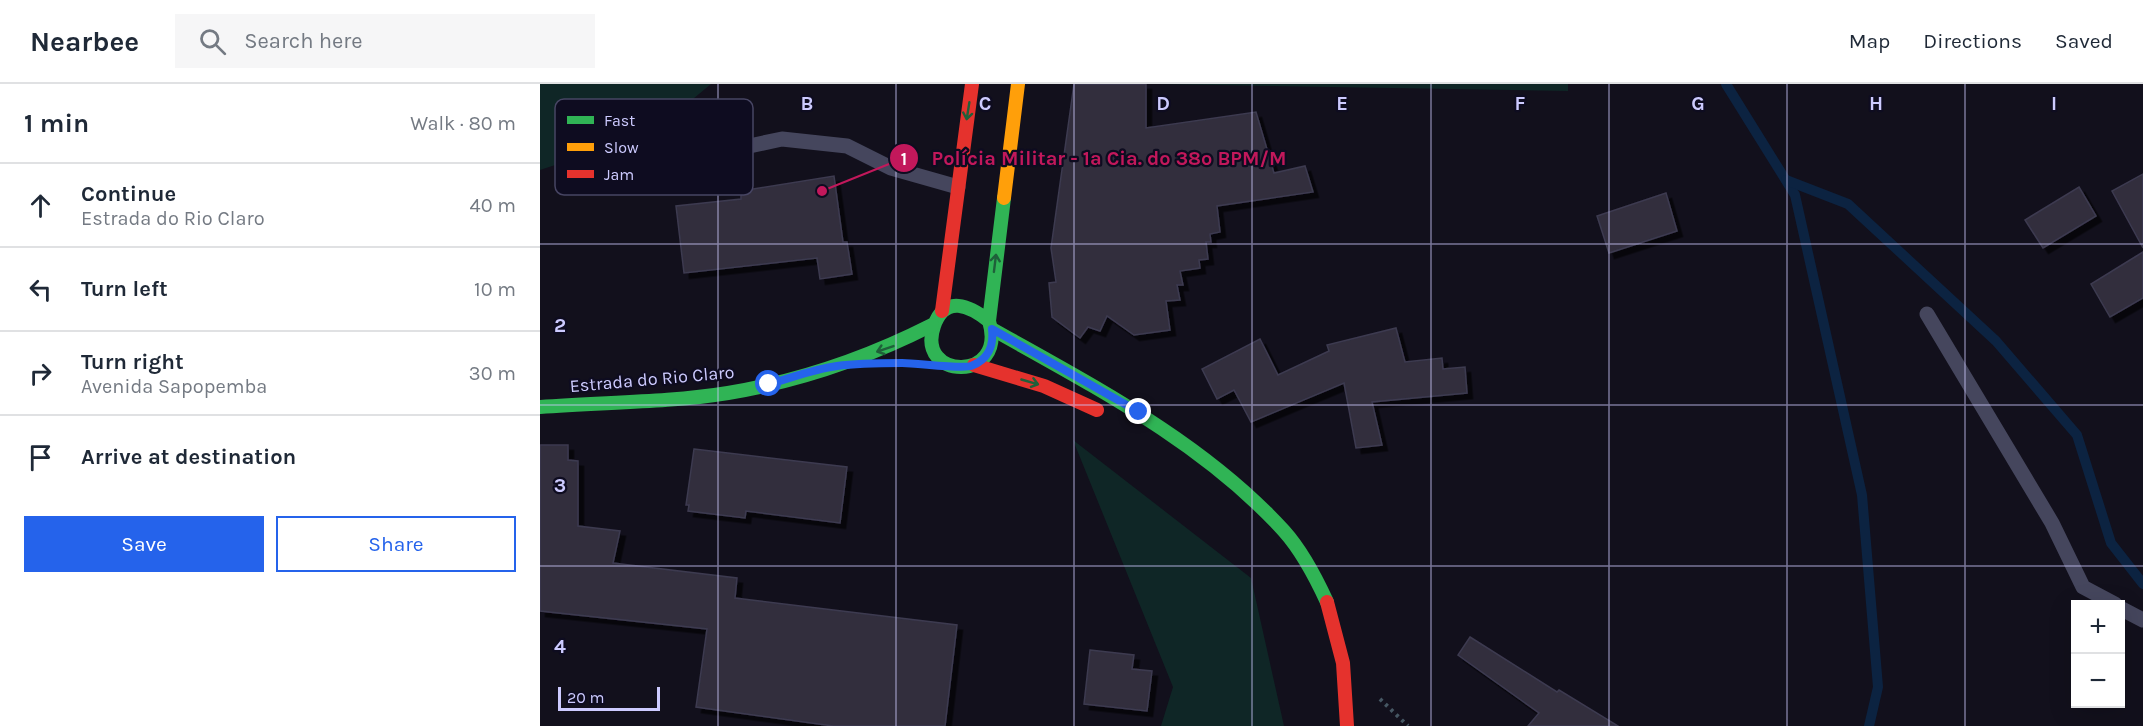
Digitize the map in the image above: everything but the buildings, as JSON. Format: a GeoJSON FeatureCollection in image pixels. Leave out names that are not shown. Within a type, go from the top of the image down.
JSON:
{"type":"FeatureCollection","features":[{"type":"Feature","properties":{"kind":"main road"},"geometry":{"type":"LineString","coordinates":[[947,364],[934,352],[930,334],[932,325],[942,311],[972,84]]}},
{"type":"Feature","properties":{"kind":"main road"},"geometry":{"type":"LineString","coordinates":[[924,364],[947,364],[965,368],[974,365],[987,355],[991,347],[991,325],[1018,84]]}},
{"type":"Feature","properties":{"kind":"main road"},"geometry":{"type":"LineString","coordinates":[[942,311],[963,305],[973,307],[991,325],[1139,412],[1263,508],[1286,533],[1316,579],[1328,604],[1343,663],[1347,726]]}},
{"type":"Feature","properties":{"kind":"main road","name":"Estrada do Rio Claro"},"geometry":{"type":"LineString","coordinates":[[540,407],[697,397],[769,384],[836,366],[897,345],[932,325]]}},
{"type":"Feature","properties":{"kind":"main road","name":"Estrada do Rio Claro"},"geometry":{"type":"LineString","coordinates":[[836,366],[879,364]]}},
{"type":"Feature","properties":{"kind":"main road"},"geometry":{"type":"LineString","coordinates":[[974,365],[1044,386],[1108,414]]}},
{"type":"Feature","properties":{"kind":"main road"},"geometry":{"type":"LineString","coordinates":[[1129,424],[1192,452]]}},
{"type":"Feature","properties":{"kind":"lane"},"geometry":{"type":"LineString","coordinates":[[753,145],[782,139],[847,146],[891,168],[958,187]]}},
{"type":"Feature","properties":{"kind":"lane"},"geometry":{"type":"LineString","coordinates":[[1927,314],[2052,523],[2083,587],[2107,600]]}},
{"type":"Feature","properties":{"kind":"lane"},"geometry":{"type":"LineString","coordinates":[[2125,610],[2143,620]]}},
{"type":"Feature","properties":{"kind":"green space"},"geometry":{"type":"Polygon","coordinates":[[[540,84],[711,84],[693,99],[555,99],[555,165],[540,170],[540,84]]]}},
{"type":"Feature","properties":{"kind":"green space"},"geometry":{"type":"Polygon","coordinates":[[[1158,84],[1568,84],[1568,91],[1158,84]]]}},
{"type":"Feature","properties":{"kind":"green space"},"geometry":{"type":"Polygon","coordinates":[[[1073,440],[1251,578],[1284,726],[1161,726],[1173,687],[1073,440]]]}},
{"type":"Feature","properties":{"kind":"waterway"},"geometry":{"type":"LineString","coordinates":[[1726,84],[1795,195],[1862,495],[1878,687],[1869,726]]}},
{"type":"Feature","properties":{"kind":"waterway"},"geometry":{"type":"LineString","coordinates":[[1786,180],[1848,204],[1996,341],[2077,435],[2111,543],[2143,584]]}},
{"type":"Feature","properties":{"kind":"traffic: fast"},"geometry":{"type":"LineString","coordinates":[[989,321],[966,308],[951,306],[945,310],[934,326],[932,344],[937,357],[948,364],[962,367],[975,364],[986,356],[991,341],[989,321],[1004,198]]}},
{"type":"Feature","properties":{"kind":"traffic: fast"},"geometry":{"type":"LineString","coordinates":[[540,407],[681,399],[755,388],[833,367],[883,348],[932,325]]}},
{"type":"Feature","properties":{"kind":"traffic: fast"},"geometry":{"type":"LineString","coordinates":[[992,329],[1109,395],[1219,470],[1253,499],[1291,539],[1308,565],[1327,602]]}},
{"type":"Feature","properties":{"kind":"traffic: slow"},"geometry":{"type":"LineString","coordinates":[[1004,198],[1018,84]]}},
{"type":"Feature","properties":{"kind":"traffic: jam"},"geometry":{"type":"LineString","coordinates":[[942,311],[972,84]]}},
{"type":"Feature","properties":{"kind":"traffic: jam"},"geometry":{"type":"LineString","coordinates":[[974,365],[1044,386],[1097,410]]}},
{"type":"Feature","properties":{"kind":"traffic: jam"},"geometry":{"type":"LineString","coordinates":[[1327,602],[1343,663],[1347,726]]}},
{"type":"Feature","properties":{"kind":"place","name":"Polícia Militar - 1ª Cia. do 38º BPM/M"},"geometry":{"type":"Point","coordinates":[822,191]}},
{"type":"Feature","properties":{"kind":"route"},"geometry":{"type":"LineString","coordinates":[[769,384],[836,366],[901,363],[947,364],[965,368],[981,361],[987,355],[993,338],[992,329],[1139,412]]}}]}
